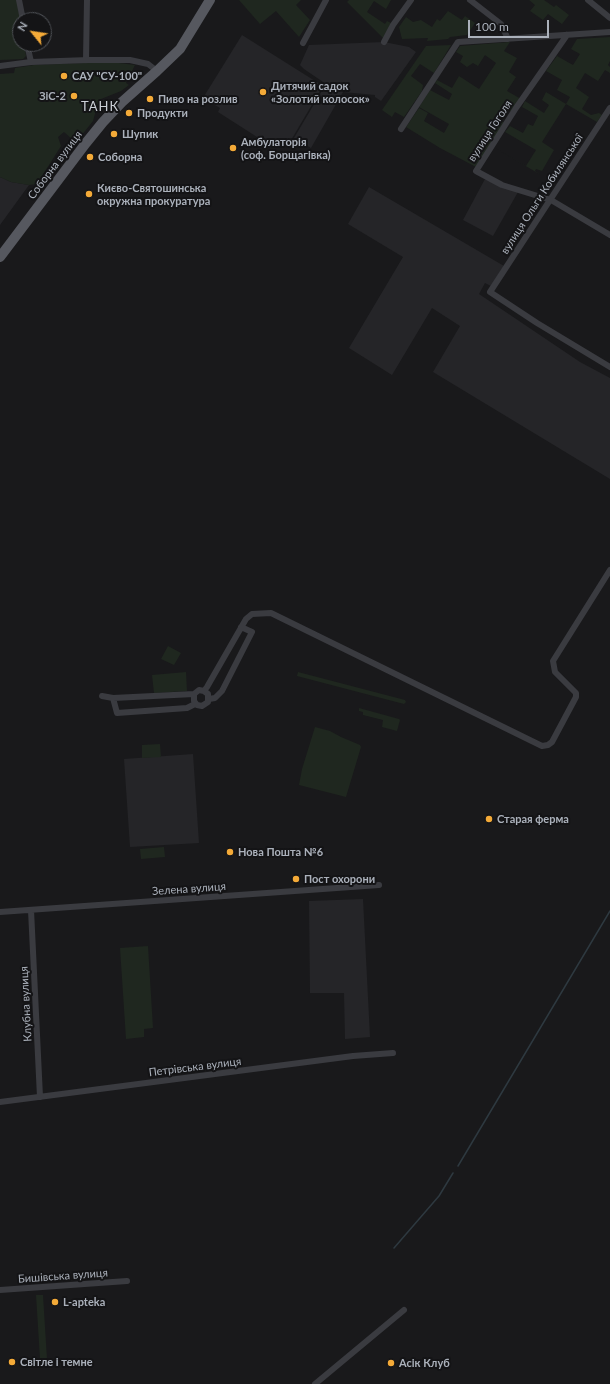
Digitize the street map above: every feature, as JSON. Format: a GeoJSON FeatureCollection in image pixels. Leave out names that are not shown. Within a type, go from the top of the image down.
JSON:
{"type":"FeatureCollection","features":[{"type":"Feature","properties":{"kind":"main road","name":"Соборна вулиця"},"geometry":{"type":"LineString","coordinates":[[0,257],[103,122],[122,102],[180,49],[210,0]]}},
{"type":"Feature","properties":{"kind":"street"},"geometry":{"type":"LineString","coordinates":[[19,0],[21,12]]}},
{"type":"Feature","properties":{"kind":"street"},"geometry":{"type":"LineString","coordinates":[[86,60],[87,0]]}},
{"type":"Feature","properties":{"kind":"street"},"geometry":{"type":"LineString","coordinates":[[303,43],[326,0]]}},
{"type":"Feature","properties":{"kind":"street"},"geometry":{"type":"LineString","coordinates":[[384,42],[411,0]]}},
{"type":"Feature","properties":{"kind":"street"},"geometry":{"type":"LineString","coordinates":[[470,0],[501,24],[508,39]]}},
{"type":"Feature","properties":{"kind":"street"},"geometry":{"type":"LineString","coordinates":[[588,0],[610,18]]}},
{"type":"Feature","properties":{"kind":"street"},"geometry":{"type":"LineString","coordinates":[[401,129],[458,42],[610,32]]}},
{"type":"Feature","properties":{"kind":"street","name":"вулиця Гоголя"},"geometry":{"type":"LineString","coordinates":[[551,200],[502,185],[476,171],[516,108],[567,35]]}},
{"type":"Feature","properties":{"kind":"street"},"geometry":{"type":"LineString","coordinates":[[29,52],[31,62]]}},
{"type":"Feature","properties":{"kind":"street"},"geometry":{"type":"LineString","coordinates":[[0,66],[31,62],[109,59],[137,61],[148,64],[157,71]]}},
{"type":"Feature","properties":{"kind":"street","name":"вулиця Ольги Кобилянської"},"geometry":{"type":"LineString","coordinates":[[610,108],[490,292],[537,323],[610,367]]}},
{"type":"Feature","properties":{"kind":"street"},"geometry":{"type":"LineString","coordinates":[[551,200],[610,235]]}},
{"type":"Feature","properties":{"kind":"street"},"geometry":{"type":"LineString","coordinates":[[204,690],[246,619],[252,614],[271,613],[542,746],[548,745],[552,742],[576,698],[576,692],[555,672],[553,661],[610,570]]}},
{"type":"Feature","properties":{"kind":"street"},"geometry":{"type":"LineString","coordinates":[[113,698],[117,713],[187,708],[195,704],[200,706],[205,705],[209,699],[215,698],[222,691],[252,632],[241,627]]}},
{"type":"Feature","properties":{"kind":"street"},"geometry":{"type":"LineString","coordinates":[[102,696],[113,698],[194,694],[199,690],[204,690]]}},
{"type":"Feature","properties":{"kind":"street"},"geometry":{"type":"LineString","coordinates":[[204,690],[208,694],[209,699]]}},
{"type":"Feature","properties":{"kind":"street"},"geometry":{"type":"LineString","coordinates":[[194,694],[193,699],[195,704]]}},
{"type":"Feature","properties":{"kind":"street","name":"Зелена вулиця"},"geometry":{"type":"LineString","coordinates":[[0,912],[379,885]]}},
{"type":"Feature","properties":{"kind":"street","name":"Клубна вулиця"},"geometry":{"type":"LineString","coordinates":[[31,910],[40,1096]]}},
{"type":"Feature","properties":{"kind":"street","name":"Петрівська вулиця"},"geometry":{"type":"LineString","coordinates":[[0,1102],[353,1056],[393,1053]]}},
{"type":"Feature","properties":{"kind":"street","name":"Бишівська вулиця"},"geometry":{"type":"LineString","coordinates":[[0,1290],[127,1281]]}},
{"type":"Feature","properties":{"kind":"street"},"geometry":{"type":"LineString","coordinates":[[315,1384],[404,1310]]}},
{"type":"Feature","properties":{"kind":"shaded area"},"geometry":{"type":"Polygon","coordinates":[[[0,0],[17,0],[19,12],[12,12],[12,52],[25,52],[26,56],[23,59],[0,60],[0,0]]]}},
{"type":"Feature","properties":{"kind":"shaded area"},"geometry":{"type":"Polygon","coordinates":[[[239,0],[301,0],[296,5],[310,20],[299,37],[276,11],[260,24],[239,0]]]}},
{"type":"Feature","properties":{"kind":"shaded area"},"geometry":{"type":"Polygon","coordinates":[[[349,0],[391,0],[386,9],[374,1],[367,12],[385,24],[387,21],[391,23],[383,38],[347,2],[349,0]]]}},
{"type":"Feature","properties":{"kind":"shaded area"},"geometry":{"type":"Polygon","coordinates":[[[529,0],[544,0],[554,7],[556,5],[569,15],[562,24],[548,14],[543,20],[530,11],[535,5],[529,0]]]}},
{"type":"Feature","properties":{"kind":"shaded area"},"geometry":{"type":"Polygon","coordinates":[[[448,11],[462,20],[465,16],[475,23],[467,35],[427,41],[428,38],[402,39],[399,27],[406,17],[413,22],[421,20],[432,27],[437,19],[440,21],[448,11]]]}},
{"type":"Feature","properties":{"kind":"shaded area","name":"Дитячий садок «Золотий колосок»"},"geometry":{"type":"Polygon","coordinates":[[[242,35],[323,86],[287,147],[268,144],[218,112],[220,108],[203,98],[242,35]]]}},
{"type":"Feature","properties":{"kind":"shaded area"},"geometry":{"type":"Polygon","coordinates":[[[610,37],[610,61],[608,65],[610,67],[610,73],[605,70],[598,81],[585,73],[576,88],[589,97],[582,109],[591,115],[599,113],[602,115],[597,122],[566,104],[570,97],[557,90],[562,80],[546,71],[557,56],[573,65],[580,54],[571,49],[577,39],[610,37]]]}},
{"type":"Feature","properties":{"kind":"shaded area"},"geometry":{"type":"Polygon","coordinates":[[[384,42],[409,47],[416,52],[381,101],[375,97],[375,95],[343,92],[311,148],[294,138],[326,84],[300,65],[309,45],[384,42]]]}},
{"type":"Feature","properties":{"kind":"shaded area"},"geometry":{"type":"Polygon","coordinates":[[[510,42],[504,51],[517,58],[509,72],[516,77],[507,91],[521,99],[512,112],[502,107],[496,117],[505,123],[476,167],[440,148],[406,127],[419,108],[428,113],[424,121],[444,133],[449,124],[419,107],[430,90],[449,100],[452,94],[435,83],[437,80],[452,88],[459,76],[479,89],[496,63],[485,55],[478,66],[473,63],[467,67],[460,62],[463,56],[456,52],[460,46],[510,42]]]}},
{"type":"Feature","properties":{"kind":"shaded area"},"geometry":{"type":"Polygon","coordinates":[[[451,45],[434,73],[420,64],[411,76],[423,85],[422,91],[404,117],[395,112],[392,117],[382,110],[426,46],[451,45]]]}},
{"type":"Feature","properties":{"kind":"shaded area"},"geometry":{"type":"Polygon","coordinates":[[[111,62],[135,65],[126,83],[129,85],[121,91],[101,99],[98,103],[93,121],[77,141],[73,140],[64,132],[58,137],[61,146],[37,184],[29,185],[11,182],[0,177],[0,74],[14,73],[15,68],[34,65],[111,62]]]}},
{"type":"Feature","properties":{"kind":"shaded area"},"geometry":{"type":"Polygon","coordinates":[[[546,92],[566,104],[542,142],[554,150],[542,171],[536,169],[535,171],[541,175],[495,148],[526,166],[536,150],[505,132],[510,126],[523,133],[528,124],[533,126],[538,116],[522,107],[525,101],[544,113],[549,105],[542,100],[546,92]]]}},
{"type":"Feature","properties":{"kind":"shaded area"},"geometry":{"type":"Polygon","coordinates":[[[0,177],[11,182],[29,185],[0,225],[0,177]]]}},
{"type":"Feature","properties":{"kind":"shaded area"},"geometry":{"type":"Polygon","coordinates":[[[485,179],[518,192],[493,236],[463,220],[485,179]]]}},
{"type":"Feature","properties":{"kind":"shaded area"},"geometry":{"type":"Polygon","coordinates":[[[369,187],[504,266],[491,286],[485,283],[479,294],[580,362],[610,378],[610,479],[433,372],[460,326],[432,308],[392,375],[349,348],[403,257],[348,224],[369,187]]]}},
{"type":"Feature","properties":{"kind":"shaded area"},"geometry":{"type":"Polygon","coordinates":[[[168,646],[181,653],[174,665],[161,659],[168,646]]]}},
{"type":"Feature","properties":{"kind":"shaded area"},"geometry":{"type":"Polygon","coordinates":[[[186,672],[187,691],[154,693],[152,675],[186,672]]]}},
{"type":"Feature","properties":{"kind":"shaded area"},"geometry":{"type":"Polygon","coordinates":[[[298,672],[405,700],[406,702],[404,704],[297,676],[298,672]]]}},
{"type":"Feature","properties":{"kind":"shaded area"},"geometry":{"type":"Polygon","coordinates":[[[359,708],[399,719],[397,731],[382,727],[383,720],[363,715],[363,712],[359,711],[359,708]]]}},
{"type":"Feature","properties":{"kind":"shaded area"},"geometry":{"type":"Polygon","coordinates":[[[315,727],[330,731],[360,745],[361,747],[346,797],[299,785],[302,769],[315,727]]]}},
{"type":"Feature","properties":{"kind":"shaded area"},"geometry":{"type":"Polygon","coordinates":[[[160,744],[161,757],[142,758],[142,745],[160,744]]]}},
{"type":"Feature","properties":{"kind":"shaded area"},"geometry":{"type":"Polygon","coordinates":[[[193,754],[199,843],[130,847],[124,759],[193,754]]]}},
{"type":"Feature","properties":{"kind":"shaded area"},"geometry":{"type":"Polygon","coordinates":[[[164,847],[165,857],[141,859],[140,849],[164,847]]]}},
{"type":"Feature","properties":{"kind":"shaded area"},"geometry":{"type":"Polygon","coordinates":[[[363,899],[370,1037],[345,1039],[344,993],[310,993],[309,901],[363,899]]]}},
{"type":"Feature","properties":{"kind":"shaded area"},"geometry":{"type":"Polygon","coordinates":[[[148,946],[153,1028],[144,1029],[144,1037],[126,1039],[120,948],[148,946]]]}},
{"type":"Feature","properties":{"kind":"shaded area"},"geometry":{"type":"Polygon","coordinates":[[[36,1295],[43,1295],[47,1359],[40,1359],[36,1295]]]}},
{"type":"Feature","properties":{"kind":"waterway"},"geometry":{"type":"LineString","coordinates":[[458,1166],[610,911]]}},
{"type":"Feature","properties":{"kind":"waterway"},"geometry":{"type":"LineString","coordinates":[[394,1248],[439,1196],[453,1173]]}},
{"type":"Feature","properties":{"kind":"place","name":"САУ \"СУ-100\""},"geometry":{"type":"Point","coordinates":[64,76]}},
{"type":"Feature","properties":{"kind":"place","name":"Дитячий садок «Золотий колосок»"},"geometry":{"type":"Point","coordinates":[263,92]}},
{"type":"Feature","properties":{"kind":"place","name":"ЗіС-2"},"geometry":{"type":"Point","coordinates":[74,96]}},
{"type":"Feature","properties":{"kind":"place","name":"Пиво на розлив"},"geometry":{"type":"Point","coordinates":[150,99]}},
{"type":"Feature","properties":{"kind":"place","name":"Продукти"},"geometry":{"type":"Point","coordinates":[129,113]}},
{"type":"Feature","properties":{"kind":"place","name":"Шупик"},"geometry":{"type":"Point","coordinates":[114,134]}},
{"type":"Feature","properties":{"kind":"place","name":"Амбулаторія (соф. Борщагівка)"},"geometry":{"type":"Point","coordinates":[233,148]}},
{"type":"Feature","properties":{"kind":"place","name":"Соборна"},"geometry":{"type":"Point","coordinates":[90,157]}},
{"type":"Feature","properties":{"kind":"place","name":"Києво-Святошинська окружна прокуратура"},"geometry":{"type":"Point","coordinates":[89,194]}},
{"type":"Feature","properties":{"kind":"place","name":"Старая ферма"},"geometry":{"type":"Point","coordinates":[489,819]}},
{"type":"Feature","properties":{"kind":"place","name":"Нова Пошта №6"},"geometry":{"type":"Point","coordinates":[230,852]}},
{"type":"Feature","properties":{"kind":"place","name":"Пост охорони"},"geometry":{"type":"Point","coordinates":[296,879]}},
{"type":"Feature","properties":{"kind":"place","name":"L-apteka"},"geometry":{"type":"Point","coordinates":[55,1302]}},
{"type":"Feature","properties":{"kind":"place","name":"Світле і темне"},"geometry":{"type":"Point","coordinates":[12,1362]}},
{"type":"Feature","properties":{"kind":"place","name":"Асік Клуб"},"geometry":{"type":"Point","coordinates":[391,1363]}},
{"type":"Feature","properties":{"kind":"district","name":"ТАНК"},"geometry":{"type":"Point","coordinates":[100,107]}}]}
